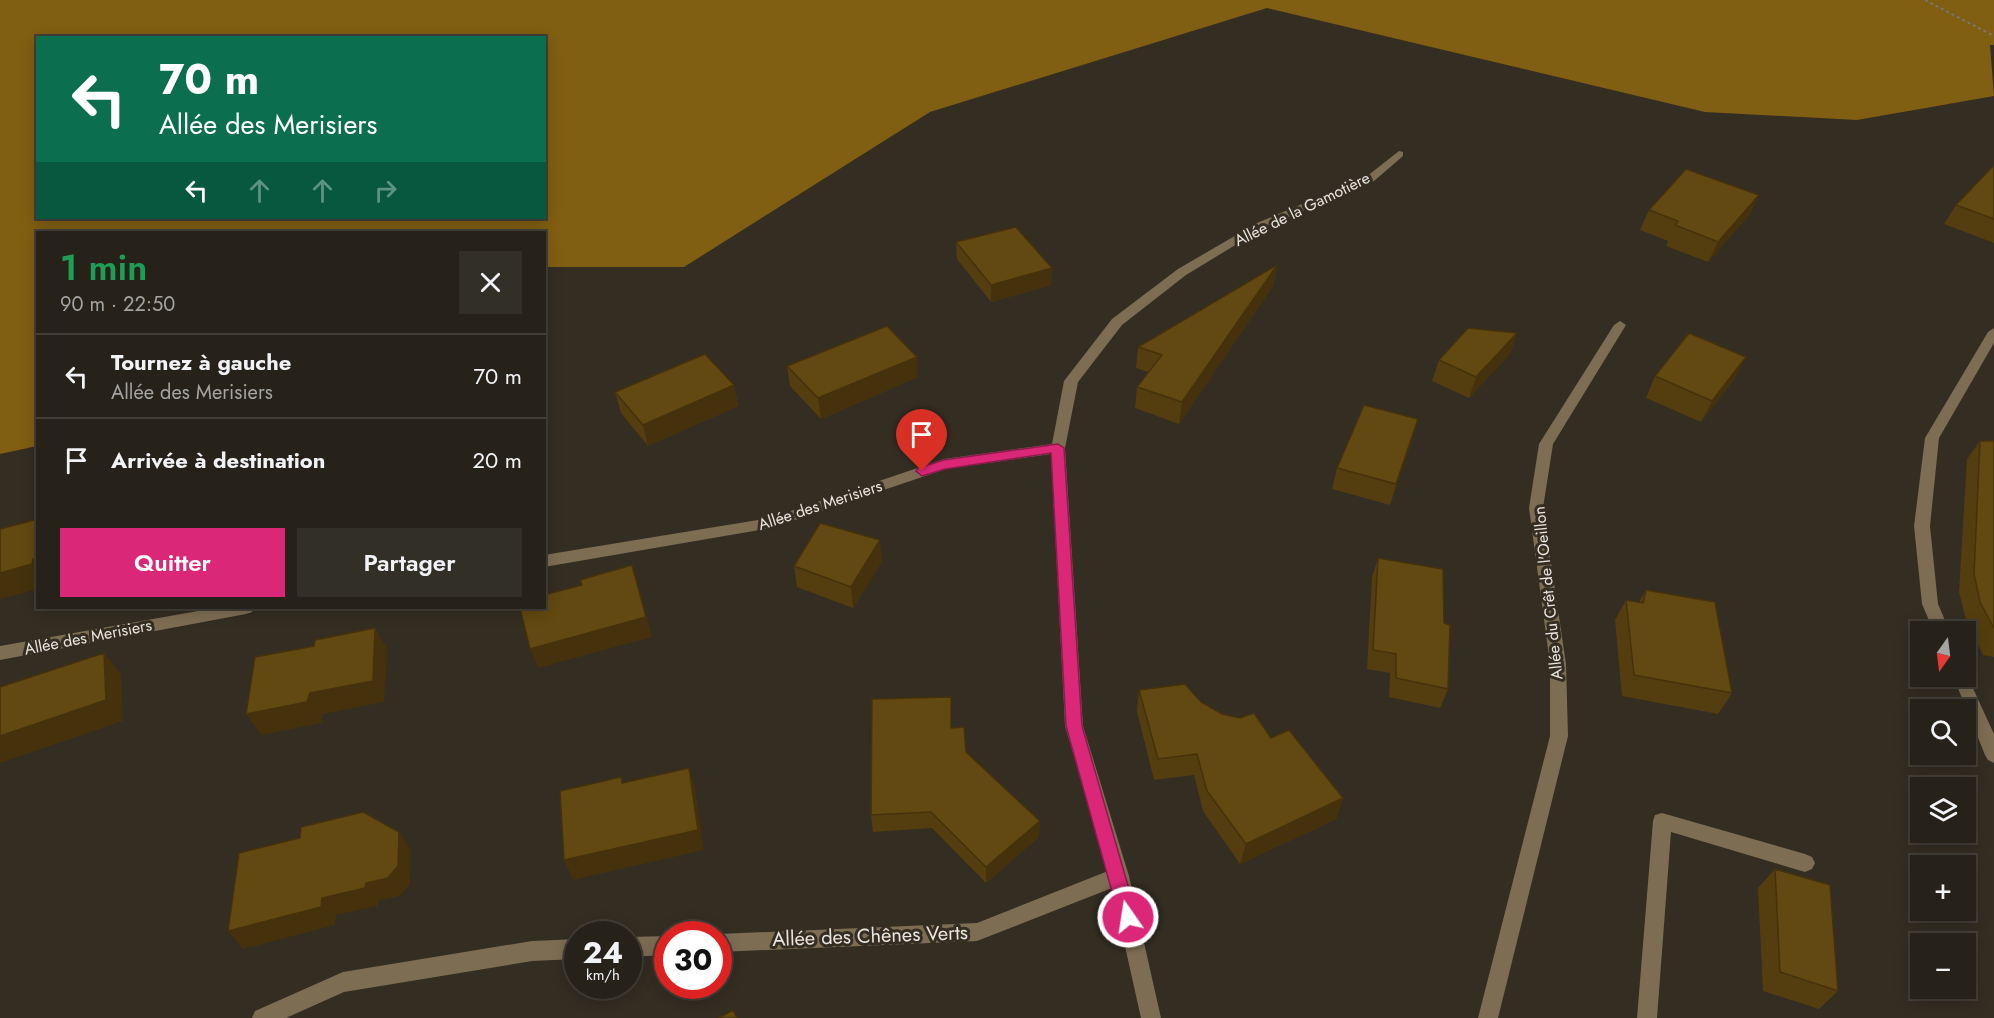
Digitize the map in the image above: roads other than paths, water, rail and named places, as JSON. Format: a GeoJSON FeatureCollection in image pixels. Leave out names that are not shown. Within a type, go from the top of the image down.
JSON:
{"type":"FeatureCollection","features":[{"type":"Feature","properties":{"kind":"street","name":"Allée de la Gamotière"},"geometry":{"type":"LineString","coordinates":[[1151,1018],[1119,876],[1074,726],[1058,448],[1071,381],[1117,322],[1182,272],[1261,225],[1370,178],[1400,154]]}},
{"type":"Feature","properties":{"kind":"street","name":"Allée du Crêt de l'Oeillon"},"geometry":{"type":"LineString","coordinates":[[1488,1018],[1559,736],[1558,664],[1536,508],[1546,444],[1620,325]]}},
{"type":"Feature","properties":{"kind":"street"},"geometry":{"type":"LineString","coordinates":[[1937,621],[1930,604],[1922,526],[1932,438],[1994,332]]}},
{"type":"Feature","properties":{"kind":"street","name":"Allée des Merisiers"},"geometry":{"type":"LineString","coordinates":[[546,561],[685,540],[771,523],[944,464],[1058,448]]}},
{"type":"Feature","properties":{"kind":"street","name":"Allée des Merisiers"},"geometry":{"type":"LineString","coordinates":[[0,653],[241,609]]}},
{"type":"Feature","properties":{"kind":"street"},"geometry":{"type":"LineString","coordinates":[[1966,687],[1994,755]]}},
{"type":"Feature","properties":{"kind":"street"},"geometry":{"type":"LineString","coordinates":[[1647,1018],[1662,821],[1805,863]]}},
{"type":"Feature","properties":{"kind":"street","name":"Allée des Chênes Verts"},"geometry":{"type":"LineString","coordinates":[[732,942],[977,932],[1119,876]]}},
{"type":"Feature","properties":{"kind":"street"},"geometry":{"type":"LineString","coordinates":[[262,1018],[343,982],[532,951],[564,950]]}}]}
